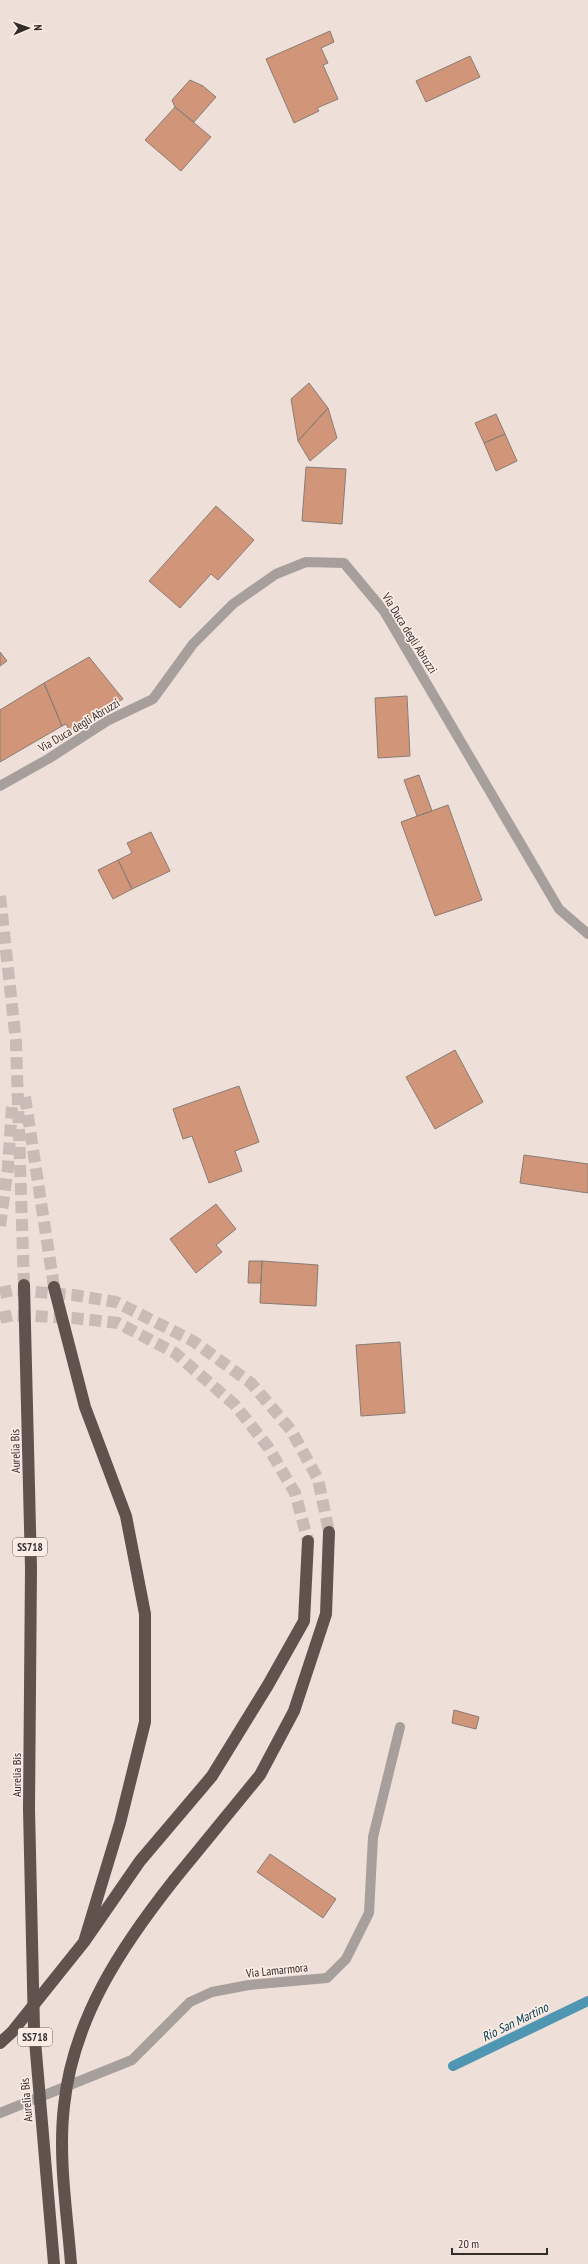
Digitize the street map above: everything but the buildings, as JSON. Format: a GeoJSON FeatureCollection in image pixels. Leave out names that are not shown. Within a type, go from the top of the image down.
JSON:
{"type":"FeatureCollection","features":[{"type":"Feature","properties":{"kind":"highway","name":"Aurelia Bis"},"geometry":{"type":"LineString","coordinates":[[24,1285],[31,1568],[29,1809],[34,2029],[54,2264]]}},
{"type":"Feature","properties":{"kind":"highway"},"geometry":{"type":"LineString","coordinates":[[54,1287],[86,1407],[126,1516],[145,1614],[145,1722],[120,1823],[84,1942]]}},
{"type":"Feature","properties":{"kind":"highway"},"geometry":{"type":"LineString","coordinates":[[71,2264],[63,2142],[64,2108],[70,2066],[103,1983],[141,1921],[260,1775],[294,1711],[326,1614],[329,1532]]}},
{"type":"Feature","properties":{"kind":"highway"},"geometry":{"type":"LineString","coordinates":[[0,2043],[12,2032],[84,1942],[140,1861],[212,1776],[304,1621],[308,1541]]}},
{"type":"Feature","properties":{"kind":"street","name":"Via Duca degli Abruzzi"},"geometry":{"type":"LineString","coordinates":[[0,786],[48,759],[107,721],[153,699],[193,644],[233,604],[276,574],[306,562],[344,563],[384,611],[559,909],[588,934]]}},
{"type":"Feature","properties":{"kind":"street","name":"Via Lamarmora"},"geometry":{"type":"LineString","coordinates":[[0,2113],[132,2060],[190,2002],[212,1992],[249,1985],[327,1978],[346,1958],[368,1913],[373,1837],[400,1727]]}},
{"type":"Feature","properties":{"kind":"waterway","name":"Rio San Martino"},"geometry":{"type":"LineString","coordinates":[[453,2066],[588,2001]]}},
{"type":"Feature","properties":{"kind":"tunnel"},"geometry":{"type":"LineString","coordinates":[[0,896],[16,1042],[24,1285]]}},
{"type":"Feature","properties":{"kind":"tunnel"},"geometry":{"type":"LineString","coordinates":[[25,1097],[54,1287]]}},
{"type":"Feature","properties":{"kind":"tunnel"},"geometry":{"type":"LineString","coordinates":[[0,1226],[8,1167],[12,1107]]}},
{"type":"Feature","properties":{"kind":"tunnel"},"geometry":{"type":"LineString","coordinates":[[0,1293],[13,1290],[73,1295],[116,1302],[193,1341],[251,1383],[291,1430],[318,1479],[329,1532]]}},
{"type":"Feature","properties":{"kind":"tunnel"},"geometry":{"type":"LineString","coordinates":[[0,1318],[13,1315],[73,1318],[118,1323],[175,1353],[235,1405],[268,1447],[295,1493],[308,1541]]}}]}
